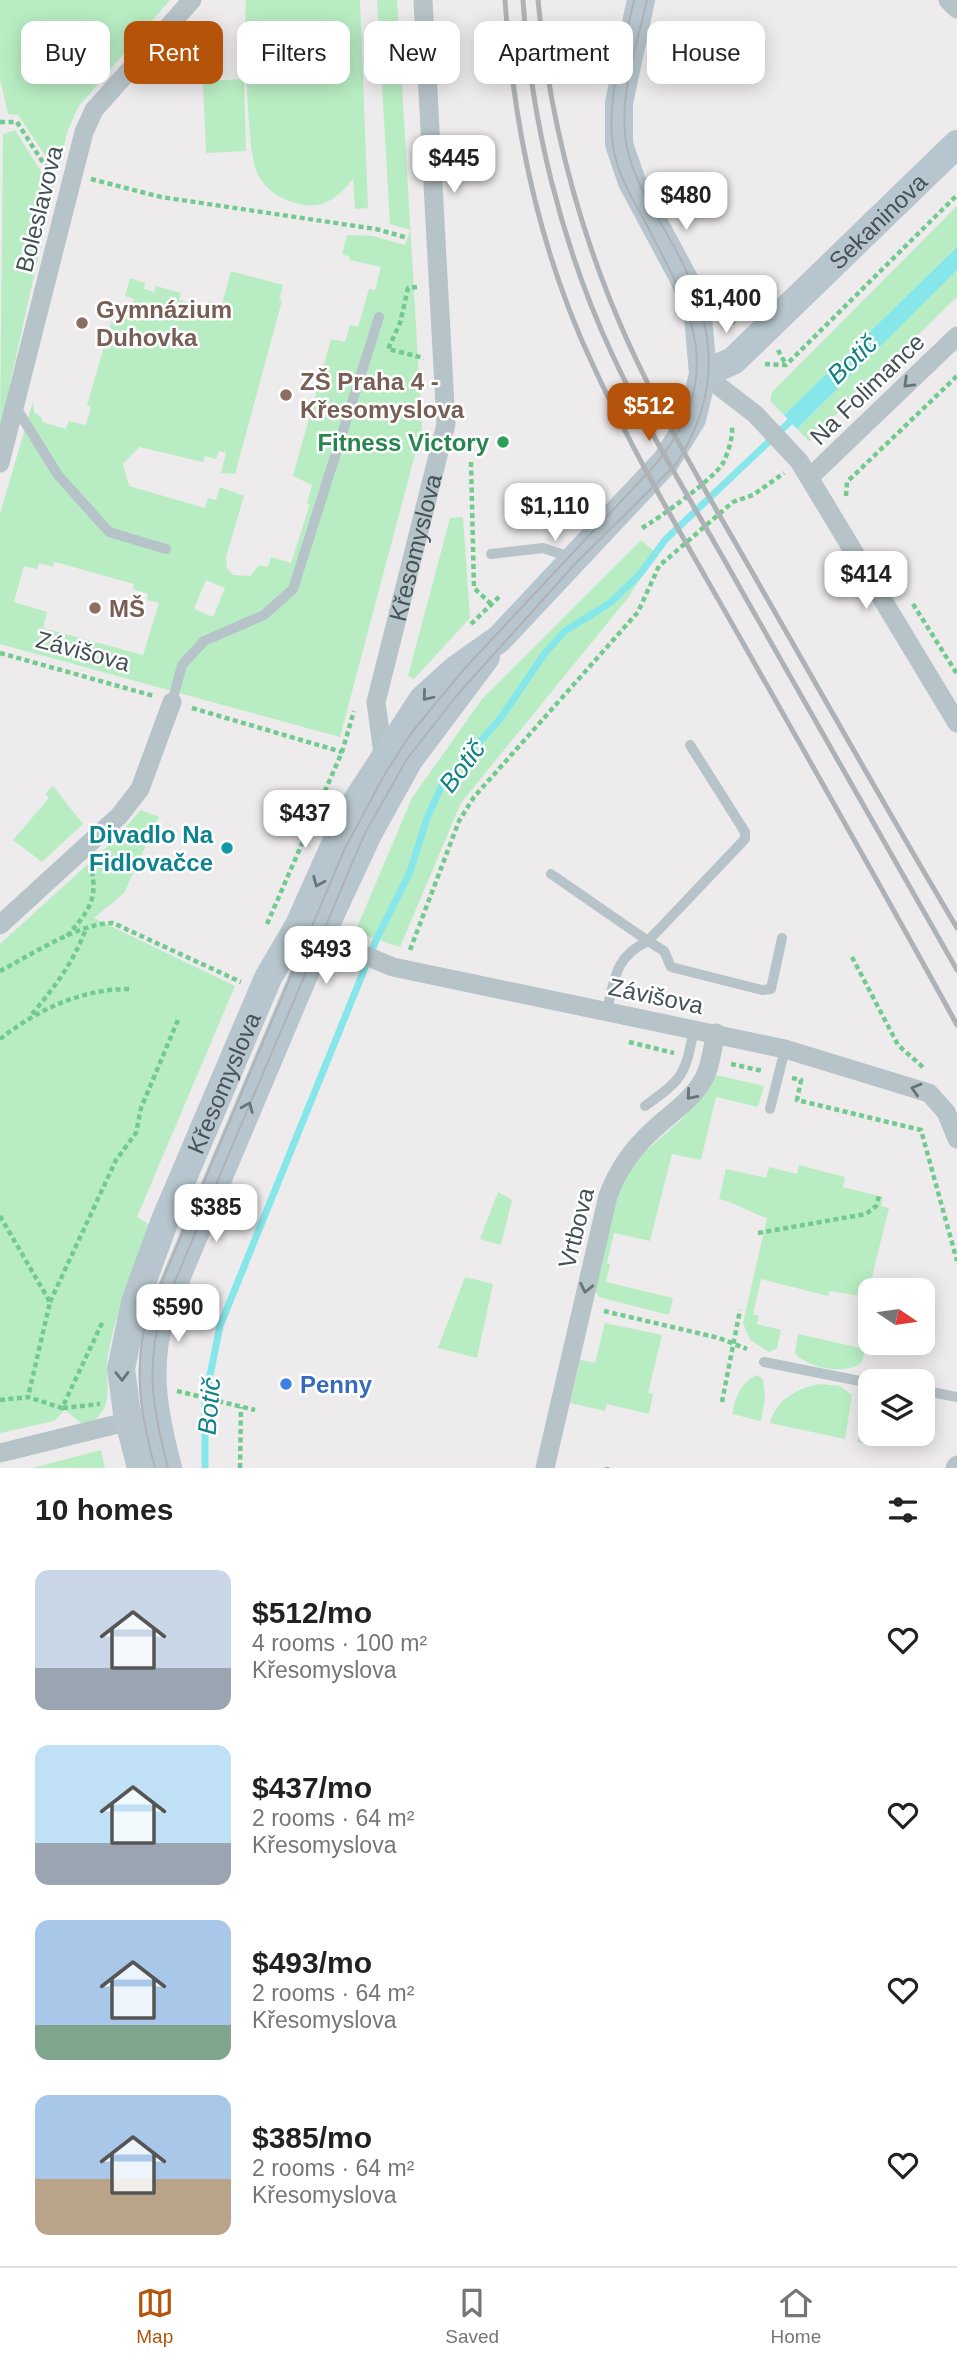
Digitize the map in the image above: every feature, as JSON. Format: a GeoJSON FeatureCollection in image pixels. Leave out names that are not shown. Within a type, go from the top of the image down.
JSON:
{"type":"FeatureCollection","features":[{"type":"Feature","properties":{"kind":"main road","name":"Křesomyslova"},"geometry":{"type":"LineString","coordinates":[[141,1468],[141,1419],[161,1314],[320,937],[392,789],[424,739],[499,639],[675,450],[692,419],[703,374],[701,330],[694,303],[632,182],[620,144],[619,103],[641,0]]}},
{"type":"Feature","properties":{"kind":"main road","name":"Sekaninova"},"geometry":{"type":"LineString","coordinates":[[703,374],[733,361],[957,144]]}},
{"type":"Feature","properties":{"kind":"main road","name":"Křesomyslova"},"geometry":{"type":"LineString","coordinates":[[168,1468],[141,1419],[121,1369],[127,1326],[143,1276],[268,978],[296,932],[350,811],[383,756],[438,684],[499,639]]}},
{"type":"Feature","properties":{"kind":"street","name":"Boleslavova"},"geometry":{"type":"LineString","coordinates":[[0,463],[84,132],[94,110],[192,0]]}},
{"type":"Feature","properties":{"kind":"street","name":"Křesomyslova"},"geometry":{"type":"LineString","coordinates":[[392,789],[383,756],[376,702],[446,424],[423,0]]}},
{"type":"Feature","properties":{"kind":"street"},"geometry":{"type":"LineString","coordinates":[[948,0],[957,9]]}},
{"type":"Feature","properties":{"kind":"street","name":"Na Folimance"},"geometry":{"type":"LineString","coordinates":[[810,477],[957,336]]}},
{"type":"Feature","properties":{"kind":"street","name":"Na Folimance"},"geometry":{"type":"LineString","coordinates":[[703,374],[755,414],[799,461],[957,723]]}},
{"type":"Feature","properties":{"kind":"street"},"geometry":{"type":"LineString","coordinates":[[0,925],[120,816],[140,789],[180,704]]}},
{"type":"Feature","properties":{"kind":"street","name":"Závišova"},"geometry":{"type":"LineString","coordinates":[[320,937],[398,968],[785,1049],[929,1093],[946,1112],[957,1139]]}},
{"type":"Feature","properties":{"kind":"street","name":"Vrtbova"},"geometry":{"type":"LineString","coordinates":[[545,1468],[615,1176],[626,1158],[653,1130],[692,1097],[705,1077],[716,1033]]}},
{"type":"Feature","properties":{"kind":"street"},"geometry":{"type":"LineString","coordinates":[[0,1453],[141,1419]]}},
{"type":"Feature","properties":{"kind":"lane"},"geometry":{"type":"LineString","coordinates":[[180,704],[182,665],[204,641],[264,615],[293,589],[379,317]]}},
{"type":"Feature","properties":{"kind":"lane"},"geometry":{"type":"LineString","coordinates":[[14,405],[58,475],[109,532],[166,549]]}},
{"type":"Feature","properties":{"kind":"lane"},"geometry":{"type":"LineString","coordinates":[[491,554],[543,548],[574,559]]}},
{"type":"Feature","properties":{"kind":"lane"},"geometry":{"type":"LineString","coordinates":[[607,1010],[620,961],[633,948],[648,941],[745,839],[745,832],[690,745]]}},
{"type":"Feature","properties":{"kind":"lane"},"geometry":{"type":"LineString","coordinates":[[551,874],[664,951],[671,967],[762,990],[771,989],[782,938]]}},
{"type":"Feature","properties":{"kind":"lane"},"geometry":{"type":"LineString","coordinates":[[645,1106],[675,1084],[683,1074],[694,1029]]}},
{"type":"Feature","properties":{"kind":"lane"},"geometry":{"type":"LineString","coordinates":[[770,1110],[785,1049]]}},
{"type":"Feature","properties":{"kind":"lane"},"geometry":{"type":"LineString","coordinates":[[764,1362],[858,1380]]}},
{"type":"Feature","properties":{"kind":"lane"},"geometry":{"type":"LineString","coordinates":[[935,1393],[957,1397]]}},
{"type":"Feature","properties":{"kind":"path"},"geometry":{"type":"LineString","coordinates":[[0,122],[17,122],[51,175],[161,197],[376,229],[408,237]]}},
{"type":"Feature","properties":{"kind":"path"},"geometry":{"type":"LineString","coordinates":[[786,365],[957,195]]}},
{"type":"Feature","properties":{"kind":"path"},"geometry":{"type":"LineString","coordinates":[[408,288],[400,323],[388,349],[409,355]]}},
{"type":"Feature","properties":{"kind":"path"},"geometry":{"type":"LineString","coordinates":[[846,482],[957,376]]}},
{"type":"Feature","properties":{"kind":"path"},"geometry":{"type":"LineString","coordinates":[[642,528],[658,519],[722,466],[732,436],[732,426]]}},
{"type":"Feature","properties":{"kind":"path"},"geometry":{"type":"LineString","coordinates":[[398,968],[459,821],[474,797],[638,612],[659,566],[733,502],[764,488],[799,461]]}},
{"type":"Feature","properties":{"kind":"path"},"geometry":{"type":"LineString","coordinates":[[471,462],[474,588],[491,604],[501,595]]}},
{"type":"Feature","properties":{"kind":"path","name":"Závišova"},"geometry":{"type":"LineString","coordinates":[[0,653],[152,695]]}},
{"type":"Feature","properties":{"kind":"path"},"geometry":{"type":"LineString","coordinates":[[180,704],[342,752]]}},
{"type":"Feature","properties":{"kind":"path"},"geometry":{"type":"LineString","coordinates":[[65,938],[89,911],[95,896],[86,846]]}},
{"type":"Feature","properties":{"kind":"path"},"geometry":{"type":"LineString","coordinates":[[0,971],[65,938],[103,923],[113,923],[220,973],[242,982],[250,982]]}},
{"type":"Feature","properties":{"kind":"path"},"geometry":{"type":"LineString","coordinates":[[30,1017],[60,980],[76,953],[85,930]]}},
{"type":"Feature","properties":{"kind":"path"},"geometry":{"type":"LineString","coordinates":[[852,957],[898,1045],[912,1055]]}},
{"type":"Feature","properties":{"kind":"path"},"geometry":{"type":"LineString","coordinates":[[0,1039],[30,1017],[74,997],[106,988],[131,989]]}},
{"type":"Feature","properties":{"kind":"path"},"geometry":{"type":"LineString","coordinates":[[28,1397],[50,1302],[116,1160],[136,1133],[141,1108],[177,1020]]}},
{"type":"Feature","properties":{"kind":"path"},"geometry":{"type":"LineString","coordinates":[[628,1042],[689,1056]]}},
{"type":"Feature","properties":{"kind":"path"},"geometry":{"type":"LineString","coordinates":[[710,1060],[801,1080],[797,1100],[921,1129],[957,1261]]}},
{"type":"Feature","properties":{"kind":"path"},"geometry":{"type":"LineString","coordinates":[[758,1233],[866,1214],[876,1206],[879,1196]]}},
{"type":"Feature","properties":{"kind":"path"},"geometry":{"type":"LineString","coordinates":[[0,1216],[50,1302]]}},
{"type":"Feature","properties":{"kind":"path"},"geometry":{"type":"LineString","coordinates":[[582,1306],[747,1349]]}},
{"type":"Feature","properties":{"kind":"path"},"geometry":{"type":"LineString","coordinates":[[722,1402],[740,1310]]}},
{"type":"Feature","properties":{"kind":"path"},"geometry":{"type":"LineString","coordinates":[[62,1408],[103,1320]]}},
{"type":"Feature","properties":{"kind":"path"},"geometry":{"type":"LineString","coordinates":[[181,1393],[255,1410]]}},
{"type":"Feature","properties":{"kind":"path"},"geometry":{"type":"LineString","coordinates":[[0,1401],[28,1397],[62,1408],[103,1404]]}},
{"type":"Feature","properties":{"kind":"path"},"geometry":{"type":"LineString","coordinates":[[240,1468],[241,1407]]}},
{"type":"Feature","properties":{"kind":"green space"},"geometry":{"type":"Polygon","coordinates":[[[0,0],[170,0],[152,21],[124,21],[124,54],[110,70],[110,21],[21,21],[21,84],[98,84],[79,106],[67,132],[59,169],[53,167],[18,115],[8,114],[0,79],[0,0]]]}},
{"type":"Feature","properties":{"kind":"green space"},"geometry":{"type":"Polygon","coordinates":[[[246,0],[360,0],[368,208],[355,209],[353,179],[330,200],[316,205],[292,202],[280,197],[260,179],[251,141],[247,84],[350,84],[350,21],[246,21],[246,0]]]}},
{"type":"Feature","properties":{"kind":"green space"},"geometry":{"type":"Polygon","coordinates":[[[377,0],[397,0],[398,21],[378,21],[377,0]]]}},
{"type":"Feature","properties":{"kind":"green space"},"geometry":{"type":"Polygon","coordinates":[[[237,79],[237,84],[244,84],[246,151],[206,153],[203,84],[223,84],[223,80],[237,79]]]}},
{"type":"Feature","properties":{"kind":"green space"},"geometry":{"type":"Polygon","coordinates":[[[382,84],[402,84],[422,428],[340,737],[0,644],[0,514],[33,401],[34,412],[42,418],[42,422],[66,429],[69,421],[86,425],[91,407],[87,405],[111,322],[117,323],[120,314],[129,316],[134,299],[125,296],[130,278],[145,283],[144,289],[154,292],[156,286],[181,293],[179,300],[207,307],[209,301],[222,304],[231,271],[283,285],[279,300],[282,301],[235,474],[221,473],[226,453],[219,451],[216,459],[205,456],[203,462],[139,447],[123,464],[129,486],[205,508],[208,498],[216,500],[220,487],[244,496],[226,557],[227,568],[233,575],[250,576],[259,565],[268,567],[271,557],[291,563],[310,504],[307,503],[312,485],[293,476],[331,339],[345,342],[350,325],[358,327],[369,289],[375,290],[381,267],[350,260],[350,257],[342,254],[347,235],[373,236],[405,245],[410,230],[390,224],[382,84]],[[55,562],[53,567],[39,563],[37,569],[24,566],[14,602],[47,612],[43,628],[143,655],[159,603],[147,600],[148,594],[133,589],[134,584],[55,562]],[[206,580],[194,609],[213,617],[225,588],[206,580]]]}},
{"type":"Feature","properties":{"kind":"green space"},"geometry":{"type":"Polygon","coordinates":[[[15,130],[47,181],[54,186],[0,429],[3,134],[15,130]]]}},
{"type":"Feature","properties":{"kind":"green space"},"geometry":{"type":"Polygon","coordinates":[[[957,206],[957,247],[784,415],[770,401],[772,392],[957,206]]]}},
{"type":"Feature","properties":{"kind":"green space"},"geometry":{"type":"Polygon","coordinates":[[[957,270],[957,297],[809,441],[797,429],[957,270]]]}},
{"type":"Feature","properties":{"kind":"green space"},"geometry":{"type":"Polygon","coordinates":[[[463,517],[470,618],[414,679],[408,676],[450,518],[463,517]]]}},
{"type":"Feature","properties":{"kind":"green space"},"geometry":{"type":"Polygon","coordinates":[[[641,540],[657,554],[627,599],[461,803],[400,947],[355,932],[412,798],[482,699],[641,540]]]}},
{"type":"Feature","properties":{"kind":"green space"},"geometry":{"type":"Polygon","coordinates":[[[53,786],[83,824],[42,862],[13,840],[49,798],[45,794],[53,786]]]}},
{"type":"Feature","properties":{"kind":"green space"},"geometry":{"type":"Polygon","coordinates":[[[141,810],[159,817],[124,893],[94,918],[235,986],[137,1217],[153,1227],[127,1290],[111,1339],[106,1404],[102,1412],[85,1426],[65,1410],[54,1421],[0,1433],[0,944],[111,843],[141,810]]]}},
{"type":"Feature","properties":{"kind":"green space"},"geometry":{"type":"Polygon","coordinates":[[[716,1075],[764,1086],[758,1107],[716,1097],[701,1160],[672,1154],[650,1241],[614,1233],[607,1263],[610,1265],[606,1282],[673,1298],[669,1315],[599,1297],[594,1290],[619,1187],[638,1158],[683,1118],[716,1075]]]}},
{"type":"Feature","properties":{"kind":"green space"},"geometry":{"type":"Polygon","coordinates":[[[799,1165],[845,1177],[843,1187],[883,1197],[881,1206],[889,1208],[872,1278],[858,1278],[858,1296],[830,1291],[828,1296],[761,1279],[753,1314],[759,1316],[757,1324],[781,1330],[777,1348],[769,1352],[750,1340],[743,1323],[767,1218],[719,1199],[726,1169],[766,1178],[769,1167],[797,1174],[799,1165]]]}},
{"type":"Feature","properties":{"kind":"green space"},"geometry":{"type":"Polygon","coordinates":[[[498,1192],[512,1200],[501,1245],[480,1239],[498,1192]]]}},
{"type":"Feature","properties":{"kind":"green space"},"geometry":{"type":"Polygon","coordinates":[[[465,1277],[493,1284],[477,1358],[438,1348],[465,1277]]]}},
{"type":"Feature","properties":{"kind":"green space"},"geometry":{"type":"Polygon","coordinates":[[[605,1323],[662,1335],[648,1393],[653,1394],[649,1414],[607,1404],[605,1411],[570,1403],[580,1360],[595,1363],[605,1323]]]}},
{"type":"Feature","properties":{"kind":"green space"},"geometry":{"type":"Polygon","coordinates":[[[798,1334],[858,1347],[858,1355],[864,1355],[862,1362],[856,1366],[838,1369],[808,1363],[795,1353],[798,1334]]]}},
{"type":"Feature","properties":{"kind":"green space"},"geometry":{"type":"Polygon","coordinates":[[[757,1375],[763,1379],[765,1398],[761,1421],[732,1414],[740,1391],[746,1382],[757,1375]]]}},
{"type":"Feature","properties":{"kind":"green space"},"geometry":{"type":"Polygon","coordinates":[[[821,1384],[840,1386],[852,1395],[845,1439],[770,1423],[777,1408],[789,1396],[804,1388],[821,1384]]]}},
{"type":"Feature","properties":{"kind":"green space"},"geometry":{"type":"Polygon","coordinates":[[[101,1450],[105,1468],[32,1468],[101,1450]]]}},
{"type":"Feature","properties":{"kind":"water"},"geometry":{"type":"Polygon","coordinates":[[[957,247],[957,270],[797,429],[784,415],[957,247]]]}},
{"type":"Feature","properties":{"kind":"waterway","name":"Botič"},"geometry":{"type":"LineString","coordinates":[[205,1468],[205,1400],[220,1326],[377,938],[410,872],[427,818],[443,783],[500,719],[545,653],[565,631],[610,603],[640,574],[666,539],[797,415]]}},
{"type":"Feature","properties":{"kind":"tram line"},"geometry":{"type":"LineString","coordinates":[[155,1468],[140,1393],[140,1356],[147,1317],[345,848],[386,772],[412,732],[465,668],[656,464],[678,431],[692,400],[697,370],[695,341],[688,312],[661,252],[626,187],[614,152],[611,114],[613,95],[634,0]]}},
{"type":"Feature","properties":{"kind":"tram line"},"geometry":{"type":"LineString","coordinates":[[168,1468],[155,1410],[152,1373],[161,1314],[365,833],[407,759],[458,694],[575,564],[676,464],[703,405],[708,377],[704,320],[683,263],[638,181],[627,147],[624,111],[626,92],[647,0]]}},
{"type":"Feature","properties":{"kind":"railway"},"geometry":{"type":"LineString","coordinates":[[505,0],[522,140],[543,231],[573,320],[627,434],[664,504],[957,1025]]}},
{"type":"Feature","properties":{"kind":"railway"},"geometry":{"type":"LineString","coordinates":[[523,0],[533,91],[551,181],[578,269],[612,354],[659,445],[957,970]]}},
{"type":"Feature","properties":{"kind":"railway"},"geometry":{"type":"LineString","coordinates":[[538,0],[550,88],[569,174],[595,259],[628,342],[693,469],[957,928]]}},
{"type":"Feature","properties":{"kind":"place","name":"Gymnázium Duhovka"},"geometry":{"type":"Point","coordinates":[82,323]}},
{"type":"Feature","properties":{"kind":"place","name":"ZŠ Praha 4 - Křesomyslova"},"geometry":{"type":"Point","coordinates":[286,395]}},
{"type":"Feature","properties":{"kind":"place","name":"Fitness Victory"},"geometry":{"type":"Point","coordinates":[503,442]}},
{"type":"Feature","properties":{"kind":"place","name":"MŠ"},"geometry":{"type":"Point","coordinates":[95,608]}},
{"type":"Feature","properties":{"kind":"place","name":"Divadlo Na Fidlovačce"},"geometry":{"type":"Point","coordinates":[227,848]}},
{"type":"Feature","properties":{"kind":"place","name":"Penny"},"geometry":{"type":"Point","coordinates":[286,1384]}}]}
